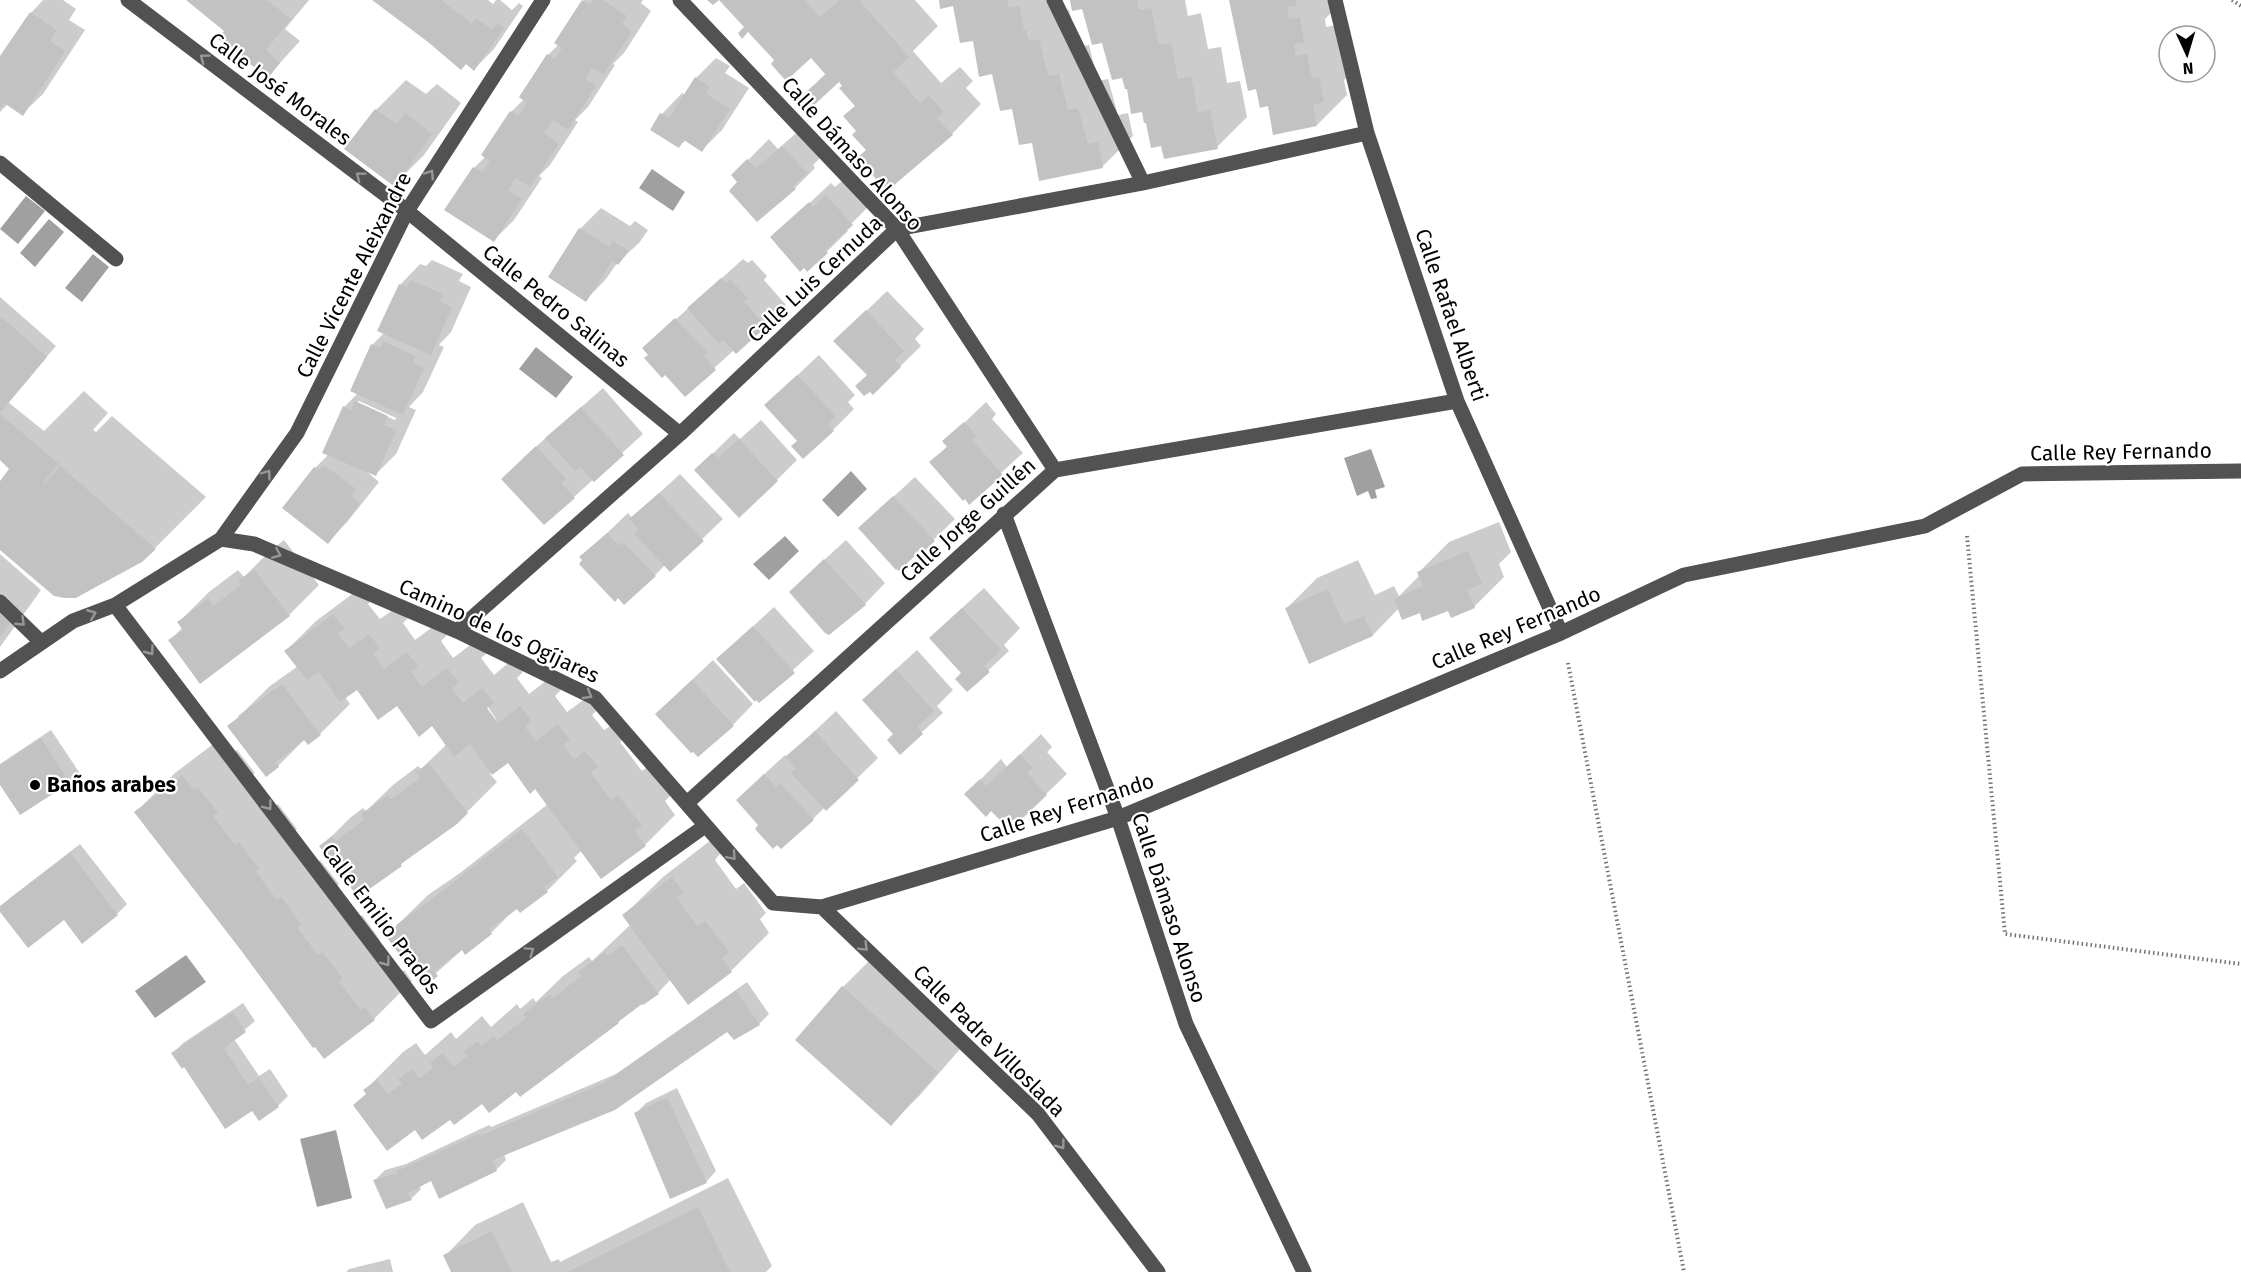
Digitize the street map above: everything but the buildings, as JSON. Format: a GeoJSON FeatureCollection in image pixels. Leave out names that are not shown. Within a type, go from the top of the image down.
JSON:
{"type":"FeatureCollection","features":[{"type":"Feature","properties":{"kind":"street","name":"Calle José Morales"},"geometry":{"type":"LineString","coordinates":[[128,0],[407,211]]}},
{"type":"Feature","properties":{"kind":"street","name":"Calle Vicente Aleixandre"},"geometry":{"type":"LineString","coordinates":[[221,539],[297,433],[407,211],[543,0]]}},
{"type":"Feature","properties":{"kind":"street","name":"Calle Dámaso Alonso"},"geometry":{"type":"LineString","coordinates":[[680,0],[897,229],[1055,470]]}},
{"type":"Feature","properties":{"kind":"street"},"geometry":{"type":"LineString","coordinates":[[1054,0],[1143,183]]}},
{"type":"Feature","properties":{"kind":"street","name":"Calle Rafael Alberti"},"geometry":{"type":"LineString","coordinates":[[1335,0],[1366,134],[1457,400],[1561,633]]}},
{"type":"Feature","properties":{"kind":"street","name":"Calle Luis Cernuda"},"geometry":{"type":"LineString","coordinates":[[457,631],[680,434],[897,229],[1143,183],[1366,134]]}},
{"type":"Feature","properties":{"kind":"street"},"geometry":{"type":"LineString","coordinates":[[0,163],[116,259]]}},
{"type":"Feature","properties":{"kind":"street","name":"Calle Pedro Salinas"},"geometry":{"type":"LineString","coordinates":[[407,211],[680,434]]}},
{"type":"Feature","properties":{"kind":"street","name":"Calle Jorge Guillén"},"geometry":{"type":"LineString","coordinates":[[687,803],[1055,470],[1457,400]]}},
{"type":"Feature","properties":{"kind":"street","name":"Calle Rey Fernando"},"geometry":{"type":"LineString","coordinates":[[822,907],[1118,818],[1561,633],[1684,575],[1925,526],[2022,474],[2241,471]]}},
{"type":"Feature","properties":{"kind":"street","name":"Calle Dámaso Alonso"},"geometry":{"type":"LineString","coordinates":[[1004,514],[1118,818],[1186,1024],[1304,1272]]}},
{"type":"Feature","properties":{"kind":"street"},"geometry":{"type":"LineString","coordinates":[[0,671],[73,621],[115,604],[221,539]]}},
{"type":"Feature","properties":{"kind":"street","name":"Camino de los Ogíjares"},"geometry":{"type":"LineString","coordinates":[[221,539],[254,544],[457,631],[595,698],[773,903],[822,907]]}},
{"type":"Feature","properties":{"kind":"street"},"geometry":{"type":"LineString","coordinates":[[0,602],[41,642]]}},
{"type":"Feature","properties":{"kind":"street","name":"Calle Emilio Prados"},"geometry":{"type":"LineString","coordinates":[[115,604],[431,1021],[705,826]]}},
{"type":"Feature","properties":{"kind":"street","name":"Calle Padre Villoslada"},"geometry":{"type":"LineString","coordinates":[[822,907],[1038,1114],[1158,1272]]}},
{"type":"Feature","properties":{"kind":"path"},"geometry":{"type":"LineString","coordinates":[[2232,0],[2241,6]]}},
{"type":"Feature","properties":{"kind":"path"},"geometry":{"type":"LineString","coordinates":[[1964,505],[2005,934],[2241,964]]}},
{"type":"Feature","properties":{"kind":"path"},"geometry":{"type":"LineString","coordinates":[[1561,633],[1684,1272]]}},
{"type":"Feature","properties":{"kind":"shaded area"},"geometry":{"type":"Polygon","coordinates":[[[652,169],[685,192],[673,211],[639,188],[652,169]]]}},
{"type":"Feature","properties":{"kind":"shaded area"},"geometry":{"type":"Polygon","coordinates":[[[26,196],[45,211],[18,244],[0,229],[26,196]]]}},
{"type":"Feature","properties":{"kind":"shaded area"},"geometry":{"type":"Polygon","coordinates":[[[49,219],[64,232],[35,267],[20,253],[49,219]]]}},
{"type":"Feature","properties":{"kind":"shaded area"},"geometry":{"type":"Polygon","coordinates":[[[93,254],[109,267],[82,302],[65,288],[93,254]]]}},
{"type":"Feature","properties":{"kind":"shaded area"},"geometry":{"type":"Polygon","coordinates":[[[536,347],[573,377],[556,398],[519,369],[536,347]]]}},
{"type":"Feature","properties":{"kind":"shaded area"},"geometry":{"type":"Polygon","coordinates":[[[1371,449],[1385,487],[1375,490],[1377,498],[1371,499],[1368,491],[1357,496],[1344,458],[1371,449]]]}},
{"type":"Feature","properties":{"kind":"shaded area"},"geometry":{"type":"Polygon","coordinates":[[[851,471],[867,489],[838,517],[822,500],[851,471]]]}},
{"type":"Feature","properties":{"kind":"shaded area"},"geometry":{"type":"Polygon","coordinates":[[[785,536],[799,551],[769,580],[753,564],[785,536]]]}},
{"type":"Feature","properties":{"kind":"shaded area"},"geometry":{"type":"Polygon","coordinates":[[[186,955],[206,982],[155,1018],[135,991],[186,955]]]}},
{"type":"Feature","properties":{"kind":"shaded area"},"geometry":{"type":"Polygon","coordinates":[[[336,1130],[352,1198],[317,1207],[300,1139],[336,1130]]]}},
{"type":"Feature","properties":{"kind":"place","name":"Baños arabes"},"geometry":{"type":"Point","coordinates":[35,785]}}]}
